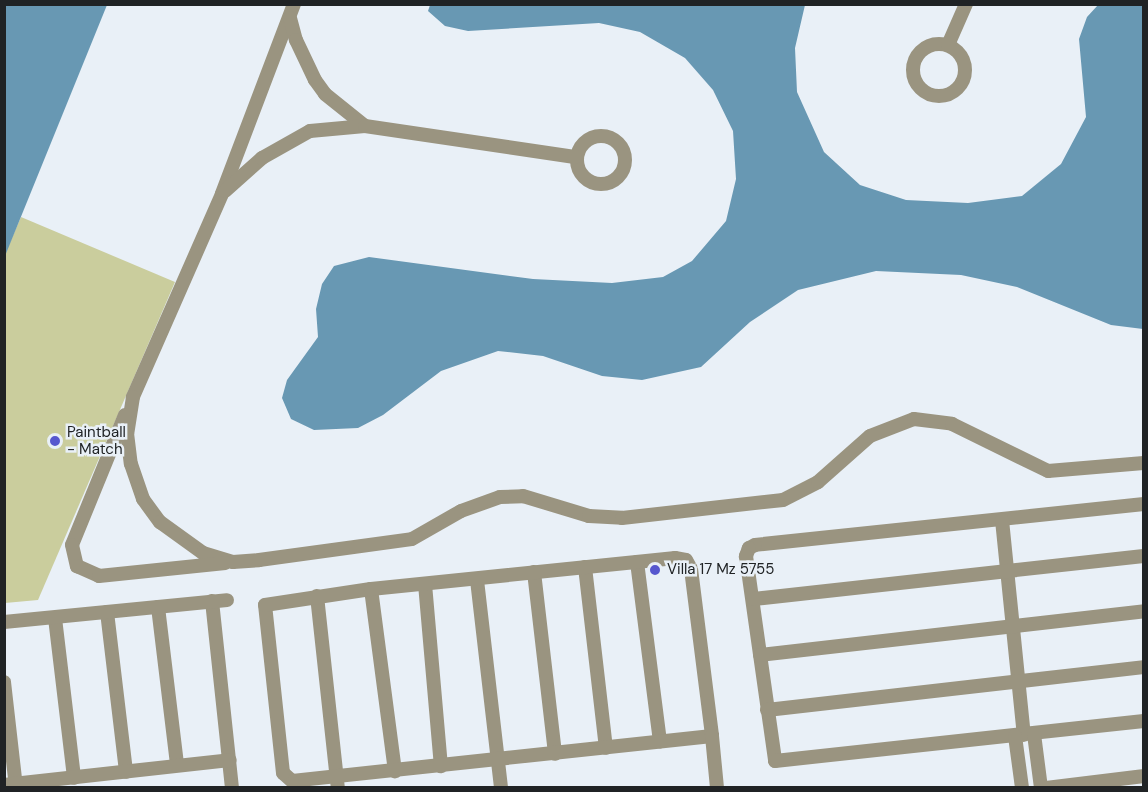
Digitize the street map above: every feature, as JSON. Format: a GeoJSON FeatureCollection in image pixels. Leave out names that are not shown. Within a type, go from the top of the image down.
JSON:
{"type":"FeatureCollection","features":[{"type":"Feature","properties":{"kind":"street"},"geometry":{"type":"LineString","coordinates":[[948,45],[966,4]]}},
{"type":"Feature","properties":{"kind":"street"},"geometry":{"type":"LineString","coordinates":[[292,11],[296,40],[315,80],[325,94],[365,126]]}},
{"type":"Feature","properties":{"kind":"street"},"geometry":{"type":"LineString","coordinates":[[292,11],[222,194],[84,508],[72,545],[77,566],[99,576],[233,562],[412,539],[460,511],[500,497],[523,496],[589,516],[622,518],[783,500],[818,482],[870,436],[914,419],[952,424],[1048,471],[1143,464]]}},
{"type":"Feature","properties":{"kind":"street"},"geometry":{"type":"LineString","coordinates":[[222,194],[288,141],[310,131],[365,126],[575,157]]}},
{"type":"Feature","properties":{"kind":"street"},"geometry":{"type":"LineString","coordinates":[[133,397],[127,433],[131,464],[143,499],[180,540],[203,553],[233,562]]}},
{"type":"Feature","properties":{"kind":"street"},"geometry":{"type":"LineString","coordinates":[[1143,504],[755,545],[748,548],[746,556],[754,599],[772,757],[780,763],[1143,721]]}},
{"type":"Feature","properties":{"kind":"street"},"geometry":{"type":"LineString","coordinates":[[1002,520],[1021,682],[1024,735],[1022,788]]}},
{"type":"Feature","properties":{"kind":"street"},"geometry":{"type":"LineString","coordinates":[[754,599],[1143,556]]}},
{"type":"Feature","properties":{"kind":"street"},"geometry":{"type":"LineString","coordinates":[[712,736],[395,771],[338,783],[292,782],[283,772],[264,610],[268,602],[371,589],[675,558],[686,560],[691,569],[712,736],[717,788]]}},
{"type":"Feature","properties":{"kind":"street"},"geometry":{"type":"LineString","coordinates":[[637,562],[660,742]]}},
{"type":"Feature","properties":{"kind":"street"},"geometry":{"type":"LineString","coordinates":[[585,567],[606,748]]}},
{"type":"Feature","properties":{"kind":"street"},"geometry":{"type":"LineString","coordinates":[[534,572],[555,753]]}},
{"type":"Feature","properties":{"kind":"street"},"geometry":{"type":"LineString","coordinates":[[477,580],[501,788]]}},
{"type":"Feature","properties":{"kind":"street"},"geometry":{"type":"LineString","coordinates":[[425,584],[441,766]]}},
{"type":"Feature","properties":{"kind":"street"},"geometry":{"type":"LineString","coordinates":[[371,589],[395,771]]}},
{"type":"Feature","properties":{"kind":"street"},"geometry":{"type":"LineString","coordinates":[[317,596],[338,783]]}},
{"type":"Feature","properties":{"kind":"street"},"geometry":{"type":"LineString","coordinates":[[4,622],[227,600]]}},
{"type":"Feature","properties":{"kind":"street"},"geometry":{"type":"LineString","coordinates":[[212,601],[232,788]]}},
{"type":"Feature","properties":{"kind":"street"},"geometry":{"type":"LineString","coordinates":[[159,607],[177,764]]}},
{"type":"Feature","properties":{"kind":"street"},"geometry":{"type":"LineString","coordinates":[[760,655],[1143,611]]}},
{"type":"Feature","properties":{"kind":"street"},"geometry":{"type":"LineString","coordinates":[[107,612],[126,772]]}},
{"type":"Feature","properties":{"kind":"street"},"geometry":{"type":"LineString","coordinates":[[55,618],[74,778]]}},
{"type":"Feature","properties":{"kind":"street"},"geometry":{"type":"LineString","coordinates":[[767,710],[1143,667]]}},
{"type":"Feature","properties":{"kind":"street"},"geometry":{"type":"LineString","coordinates":[[4,682],[12,786],[177,764],[230,760]]}},
{"type":"Feature","properties":{"kind":"street"},"geometry":{"type":"LineString","coordinates":[[1024,735],[1041,788]]}},
{"type":"Feature","properties":{"kind":"street"},"geometry":{"type":"LineString","coordinates":[[1046,788],[1143,776]]}},
{"type":"Feature","properties":{"kind":"green space","name":"Paintball - Match"},"geometry":{"type":"Polygon","coordinates":[[[21,217],[175,282],[38,600],[5,603],[4,256],[21,217]]]}},
{"type":"Feature","properties":{"kind":"water"},"geometry":{"type":"Polygon","coordinates":[[[4,5],[107,5],[5,256],[4,5]]]}},
{"type":"Feature","properties":{"kind":"water"},"geometry":{"type":"Polygon","coordinates":[[[430,5],[805,5],[795,48],[797,92],[824,152],[860,185],[906,200],[968,203],[1022,196],[1061,164],[1086,117],[1079,39],[1087,17],[1098,5],[1143,5],[1143,329],[1111,325],[1017,287],[961,275],[876,271],[798,290],[750,322],[701,367],[642,380],[602,376],[543,356],[498,351],[441,371],[383,415],[358,428],[314,430],[291,419],[282,398],[287,380],[318,337],[316,309],[322,284],[334,266],[369,257],[533,279],[612,283],[663,277],[692,261],[726,221],[736,179],[733,131],[713,90],[685,58],[640,32],[599,23],[468,31],[445,26],[428,11],[430,5]]]}},
{"type":"Feature","properties":{"kind":"place","name":"Paintball - Match"},"geometry":{"type":"Point","coordinates":[55,441]}},
{"type":"Feature","properties":{"kind":"place","name":"Villa 17 Mz 5755"},"geometry":{"type":"Point","coordinates":[655,570]}}]}
